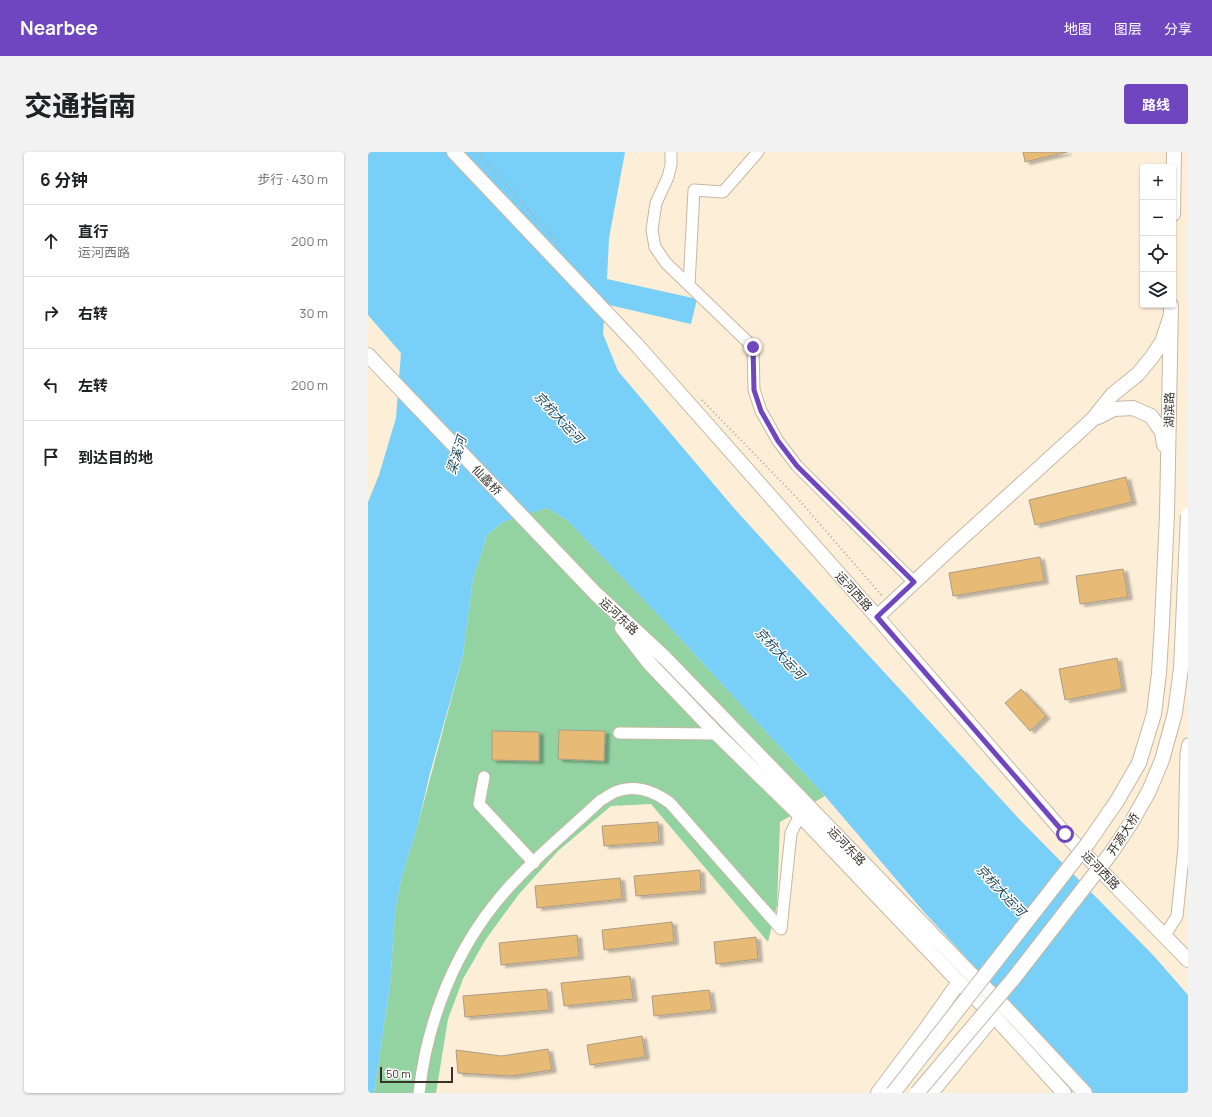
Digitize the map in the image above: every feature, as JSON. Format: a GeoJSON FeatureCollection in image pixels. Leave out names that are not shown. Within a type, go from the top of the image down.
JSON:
{"type":"FeatureCollection","features":[{"type":"Feature","properties":{"kind":"main road","name":"运河西路"},"geometry":{"type":"LineString","coordinates":[[454,152],[636,344],[877,617],[1065,834],[1188,960]]}},
{"type":"Feature","properties":{"kind":"main road"},"geometry":{"type":"LineString","coordinates":[[1173,200],[1174,152]]}},
{"type":"Feature","properties":{"kind":"main road"},"geometry":{"type":"LineString","coordinates":[[877,617],[1092,420],[1112,395],[1138,374],[1162,342],[1170,311]]}},
{"type":"Feature","properties":{"kind":"main road","name":"湖滨路"},"geometry":{"type":"LineString","coordinates":[[893,1093],[1088,843],[1117,800],[1139,763],[1154,714],[1159,673],[1168,464],[1170,311]]}},
{"type":"Feature","properties":{"kind":"main road","name":"仙蠡桥"},"geometry":{"type":"LineString","coordinates":[[373,360],[596,594]]}},
{"type":"Feature","properties":{"kind":"main road"},"geometry":{"type":"LineString","coordinates":[[1092,420],[1114,409],[1133,408],[1151,416],[1162,432],[1168,464]]}},
{"type":"Feature","properties":{"kind":"main road"},"geometry":{"type":"LineString","coordinates":[[1188,507],[1188,515]]}},
{"type":"Feature","properties":{"kind":"main road","name":"开源大桥"},"geometry":{"type":"LineString","coordinates":[[917,1093],[1014,978],[1058,922],[1131,824],[1149,791],[1162,760],[1175,713],[1181,668],[1188,515]]}},
{"type":"Feature","properties":{"kind":"main road","name":"运河东路"},"geometry":{"type":"LineString","coordinates":[[596,594],[650,664],[717,734],[800,815],[959,982],[994,1016],[1064,1093]]}},
{"type":"Feature","properties":{"kind":"main road","name":"运河东路"},"geometry":{"type":"LineString","coordinates":[[596,594],[676,669],[969,972],[1004,1006],[1085,1093]]}},
{"type":"Feature","properties":{"kind":"main road"},"geometry":{"type":"LineString","coordinates":[[878,1093],[924,1033],[959,982]]}},
{"type":"Feature","properties":{"kind":"main road"},"geometry":{"type":"LineString","coordinates":[[931,1093],[994,1016]]}},
{"type":"Feature","properties":{"kind":"street"},"geometry":{"type":"LineString","coordinates":[[671,152],[671,166],[668,177],[656,204],[652,230],[655,247],[666,263],[753,347],[754,390],[761,411],[778,441],[797,466],[914,582]]}},
{"type":"Feature","properties":{"kind":"street"},"geometry":{"type":"LineString","coordinates":[[689,285],[694,190],[723,192],[758,152]]}},
{"type":"Feature","properties":{"kind":"street"},"geometry":{"type":"LineString","coordinates":[[619,733],[717,734]]}},
{"type":"Feature","properties":{"kind":"street"},"geometry":{"type":"LineString","coordinates":[[1165,935],[1178,916],[1184,847],[1186,754],[1188,744]]}},
{"type":"Feature","properties":{"kind":"street"},"geometry":{"type":"LineString","coordinates":[[484,777],[479,804],[534,863]]}},
{"type":"Feature","properties":{"kind":"street"},"geometry":{"type":"LineString","coordinates":[[419,1093],[426,1047],[447,984],[462,953],[481,921],[520,875],[601,800],[615,792],[629,789],[643,789],[658,794],[670,803],[781,929],[791,833],[800,815]]}},
{"type":"Feature","properties":{"kind":"path"},"geometry":{"type":"LineString","coordinates":[[700,398],[800,501],[890,605]]}},
{"type":"Feature","properties":{"kind":"green space"},"geometry":{"type":"Polygon","coordinates":[[[547,508],[567,520],[666,623],[825,796],[780,822],[777,905],[768,942],[651,804],[611,806],[558,851],[519,894],[486,939],[463,979],[448,1019],[436,1093],[374,1093],[390,985],[395,913],[401,879],[418,824],[463,655],[473,579],[487,535],[503,522],[547,508]]]}},
{"type":"Feature","properties":{"kind":"water"},"geometry":{"type":"Polygon","coordinates":[[[368,152],[625,152],[609,238],[607,279],[697,299],[691,324],[605,304],[603,334],[618,371],[733,507],[781,560],[1022,822],[1153,955],[1188,995],[1188,1093],[1091,1093],[924,912],[825,796],[666,623],[567,520],[547,508],[503,522],[487,535],[473,579],[463,655],[430,773],[418,824],[401,879],[395,913],[390,985],[374,1093],[368,1093],[368,502],[379,475],[396,418],[401,353],[368,315],[368,152]]]}},
{"type":"Feature","properties":{"kind":"building"},"geometry":{"type":"Polygon","coordinates":[[[1023,152],[1067,152],[1025,162],[1023,152]]]}},
{"type":"Feature","properties":{"kind":"building"},"geometry":{"type":"Polygon","coordinates":[[[1126,477],[1132,502],[1035,525],[1029,500],[1126,477]]]}},
{"type":"Feature","properties":{"kind":"building"},"geometry":{"type":"Polygon","coordinates":[[[1040,557],[1044,581],[953,596],[949,573],[1040,557]]]}},
{"type":"Feature","properties":{"kind":"building"},"geometry":{"type":"Polygon","coordinates":[[[1123,569],[1128,597],[1080,604],[1076,576],[1123,569]]]}},
{"type":"Feature","properties":{"kind":"building"},"geometry":{"type":"Polygon","coordinates":[[[1117,658],[1122,689],[1065,700],[1059,669],[1117,658]]]}},
{"type":"Feature","properties":{"kind":"building"},"geometry":{"type":"Polygon","coordinates":[[[1021,689],[1046,716],[1030,731],[1005,703],[1021,689]]]}},
{"type":"Feature","properties":{"kind":"building"},"geometry":{"type":"Polygon","coordinates":[[[559,730],[605,731],[604,761],[558,759],[559,730]]]}},
{"type":"Feature","properties":{"kind":"building"},"geometry":{"type":"Polygon","coordinates":[[[492,731],[539,732],[539,761],[492,760],[492,731]]]}},
{"type":"Feature","properties":{"kind":"building"},"geometry":{"type":"Polygon","coordinates":[[[658,822],[659,842],[604,846],[602,826],[658,822]]]}},
{"type":"Feature","properties":{"kind":"building"},"geometry":{"type":"Polygon","coordinates":[[[700,870],[701,891],[636,896],[634,876],[700,870]]]}},
{"type":"Feature","properties":{"kind":"building"},"geometry":{"type":"Polygon","coordinates":[[[620,878],[622,899],[537,908],[535,886],[620,878]]]}},
{"type":"Feature","properties":{"kind":"building"},"geometry":{"type":"Polygon","coordinates":[[[672,922],[674,942],[604,950],[602,930],[672,922]]]}},
{"type":"Feature","properties":{"kind":"building"},"geometry":{"type":"Polygon","coordinates":[[[577,935],[579,957],[501,965],[499,943],[577,935]]]}},
{"type":"Feature","properties":{"kind":"building"},"geometry":{"type":"Polygon","coordinates":[[[756,937],[758,959],[716,964],[714,942],[756,937]]]}},
{"type":"Feature","properties":{"kind":"building"},"geometry":{"type":"Polygon","coordinates":[[[630,976],[633,999],[564,1006],[561,983],[630,976]]]}},
{"type":"Feature","properties":{"kind":"building"},"geometry":{"type":"Polygon","coordinates":[[[547,989],[549,1010],[465,1017],[463,996],[547,989]]]}},
{"type":"Feature","properties":{"kind":"building"},"geometry":{"type":"Polygon","coordinates":[[[709,990],[712,1010],[654,1016],[652,996],[709,990]]]}},
{"type":"Feature","properties":{"kind":"building"},"geometry":{"type":"Polygon","coordinates":[[[642,1036],[645,1057],[590,1065],[587,1045],[642,1036]]]}},
{"type":"Feature","properties":{"kind":"building"},"geometry":{"type":"Polygon","coordinates":[[[548,1049],[552,1070],[511,1076],[458,1073],[456,1050],[501,1056],[548,1049]]]}},
{"type":"Feature","properties":{"kind":"route"},"geometry":{"type":"LineString","coordinates":[[753,347],[754,390],[761,411],[778,441],[797,466],[914,582],[877,617],[1065,834]]}},
{"type":"Feature","properties":{"kind":"water label","name":"京杭大运河"},"geometry":{"type":"Point","coordinates":[559,417]}},
{"type":"Feature","properties":{"kind":"water label","name":"梁溪河"},"geometry":{"type":"Point","coordinates":[456,455]}},
{"type":"Feature","properties":{"kind":"water label","name":"京杭大运河"},"geometry":{"type":"Point","coordinates":[780,653]}},
{"type":"Feature","properties":{"kind":"water label","name":"京杭大运河"},"geometry":{"type":"Point","coordinates":[1001,890]}}]}
